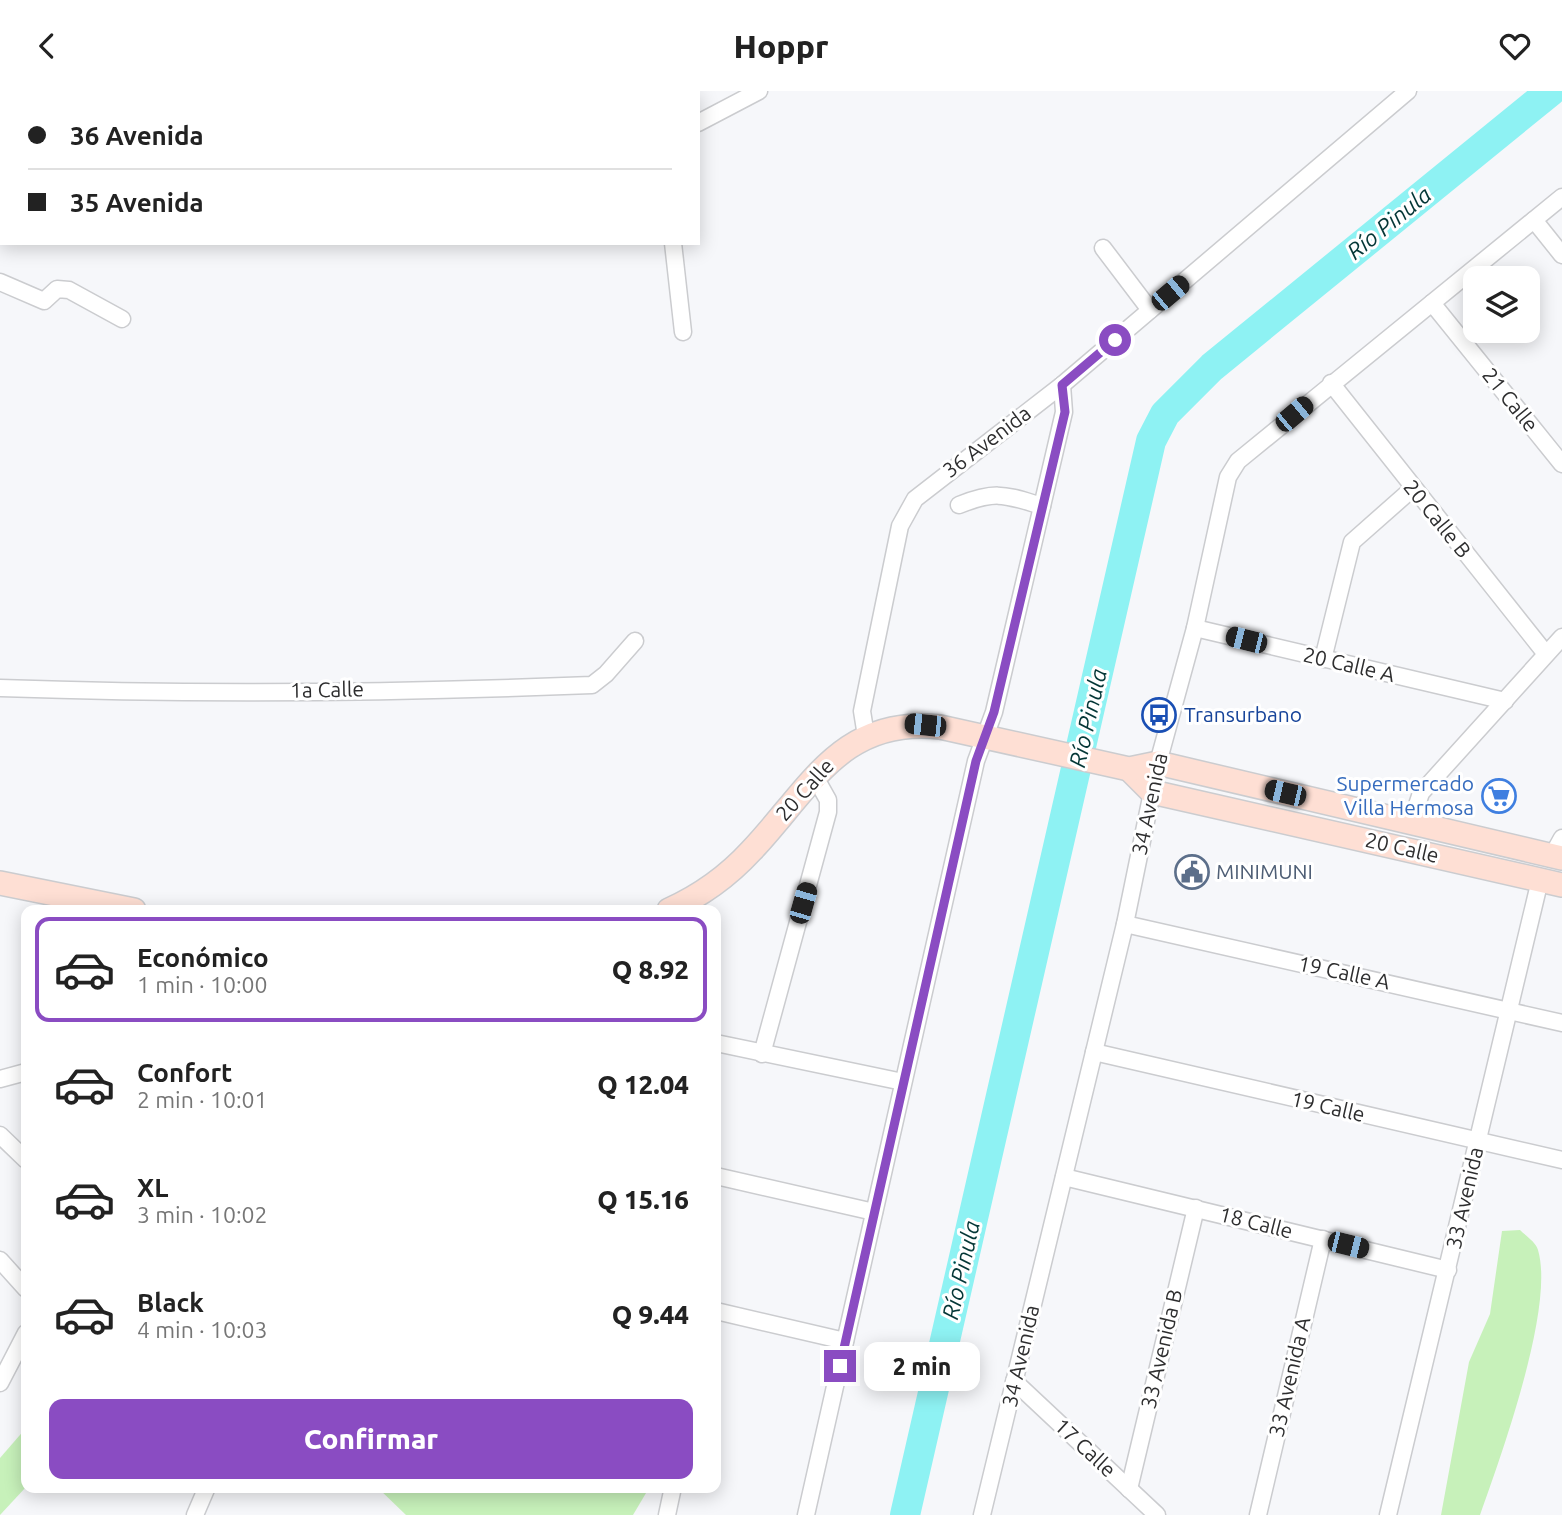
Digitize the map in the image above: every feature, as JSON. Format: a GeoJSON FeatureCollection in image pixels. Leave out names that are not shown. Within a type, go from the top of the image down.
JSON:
{"type":"FeatureCollection","features":[{"type":"Feature","properties":{"kind":"main road","name":"20 Calle"},"geometry":{"type":"LineString","coordinates":[[677,905],[718,881],[750,853],[814,775],[844,749],[866,736],[911,724],[985,737],[1118,767],[1158,763],[1411,823],[1559,851]]}},
{"type":"Feature","properties":{"kind":"main road"},"geometry":{"type":"LineString","coordinates":[[1118,767],[1152,792]]}},
{"type":"Feature","properties":{"kind":"main road","name":"20 Calle"},"geometry":{"type":"LineString","coordinates":[[1152,792],[1551,882]]}},
{"type":"Feature","properties":{"kind":"main road"},"geometry":{"type":"LineString","coordinates":[[1485,867],[1542,868],[1559,851]]}},
{"type":"Feature","properties":{"kind":"main road"},"geometry":{"type":"LineString","coordinates":[[0,883],[109,905]]}},
{"type":"Feature","properties":{"kind":"street"},"geometry":{"type":"LineString","coordinates":[[700,122],[759,91]]}},
{"type":"Feature","properties":{"kind":"street","name":"36 Avenida"},"geometry":{"type":"LineString","coordinates":[[866,736],[862,711],[900,526],[906,512],[926,489],[1062,385],[1408,91]]}},
{"type":"Feature","properties":{"kind":"street","name":"34 Avenida"},"geometry":{"type":"LineString","coordinates":[[982,1515],[1125,924],[1158,763],[1195,628],[1228,477],[1238,461],[1331,383],[1562,197]]}},
{"type":"Feature","properties":{"kind":"street"},"geometry":{"type":"LineString","coordinates":[[1534,220],[1562,255]]}},
{"type":"Feature","properties":{"kind":"street"},"geometry":{"type":"LineString","coordinates":[[673,245],[683,332]]}},
{"type":"Feature","properties":{"kind":"street"},"geometry":{"type":"LineString","coordinates":[[1103,248],[1150,310]]}},
{"type":"Feature","properties":{"kind":"street"},"geometry":{"type":"LineString","coordinates":[[0,282],[44,301],[57,289],[69,290],[122,319]]}},
{"type":"Feature","properties":{"kind":"street","name":"21 Calle"},"geometry":{"type":"LineString","coordinates":[[1432,303],[1562,464]]}},
{"type":"Feature","properties":{"kind":"street","name":"20 Calle B"},"geometry":{"type":"LineString","coordinates":[[1331,383],[1412,489],[1546,654]]}},
{"type":"Feature","properties":{"kind":"street"},"geometry":{"type":"LineString","coordinates":[[806,1515],[976,761],[994,712],[1065,412],[1062,385]]}},
{"type":"Feature","properties":{"kind":"street"},"geometry":{"type":"LineString","coordinates":[[1323,659],[1352,542],[1412,489]]}},
{"type":"Feature","properties":{"kind":"street"},"geometry":{"type":"LineString","coordinates":[[959,505],[987,494],[1001,494],[1042,506]]}},
{"type":"Feature","properties":{"kind":"street","name":"20 Calle A"},"geometry":{"type":"LineString","coordinates":[[1195,628],[1504,701]]}},
{"type":"Feature","properties":{"kind":"street"},"geometry":{"type":"LineString","coordinates":[[1411,823],[1421,793],[1562,637]]}},
{"type":"Feature","properties":{"kind":"street","name":"1a Calle"},"geometry":{"type":"LineString","coordinates":[[0,688],[219,692],[472,690],[592,685],[606,674],[635,641]]}},
{"type":"Feature","properties":{"kind":"street"},"geometry":{"type":"LineString","coordinates":[[762,1054],[828,812],[828,800],[814,775]]}},
{"type":"Feature","properties":{"kind":"street","name":"33 Avenida"},"geometry":{"type":"LineString","coordinates":[[1388,1515],[1511,1010],[1551,882]]}},
{"type":"Feature","properties":{"kind":"street","name":"19 Calle A"},"geometry":{"type":"LineString","coordinates":[[1125,924],[1562,1023]]}},
{"type":"Feature","properties":{"kind":"street"},"geometry":{"type":"LineString","coordinates":[[721,1044],[903,1082]]}},
{"type":"Feature","properties":{"kind":"street","name":"19 Calle"},"geometry":{"type":"LineString","coordinates":[[1094,1052],[1562,1160]]}},
{"type":"Feature","properties":{"kind":"street"},"geometry":{"type":"LineString","coordinates":[[0,1079],[21,1073]]}},
{"type":"Feature","properties":{"kind":"street"},"geometry":{"type":"LineString","coordinates":[[0,1135],[21,1155]]}},
{"type":"Feature","properties":{"kind":"street"},"geometry":{"type":"LineString","coordinates":[[721,1177],[874,1212]]}},
{"type":"Feature","properties":{"kind":"street","name":"18 Calle"},"geometry":{"type":"LineString","coordinates":[[1064,1177],[1448,1270]]}},
{"type":"Feature","properties":{"kind":"street","name":"33 Avenida B"},"geometry":{"type":"LineString","coordinates":[[1129,1489],[1196,1208]]}},
{"type":"Feature","properties":{"kind":"street","name":"33 Avenida A"},"geometry":{"type":"LineString","coordinates":[[1258,1515],[1323,1239]]}},
{"type":"Feature","properties":{"kind":"street"},"geometry":{"type":"LineString","coordinates":[[0,1260],[21,1283]]}},
{"type":"Feature","properties":{"kind":"street"},"geometry":{"type":"LineString","coordinates":[[721,1312],[845,1341]]}},
{"type":"Feature","properties":{"kind":"street"},"geometry":{"type":"LineString","coordinates":[[0,1383],[21,1343]]}},
{"type":"Feature","properties":{"kind":"street","name":"17 Calle"},"geometry":{"type":"LineString","coordinates":[[1014,1381],[1157,1515]]}},
{"type":"Feature","properties":{"kind":"street"},"geometry":{"type":"LineString","coordinates":[[195,1515],[205,1493]]}},
{"type":"Feature","properties":{"kind":"street"},"geometry":{"type":"LineString","coordinates":[[667,1515],[672,1493]]}},
{"type":"Feature","properties":{"kind":"green space"},"geometry":{"type":"Polygon","coordinates":[[[1520,1230],[1537,1247],[1541,1275],[1533,1343],[1523,1382],[1480,1515],[1441,1515],[1469,1362],[1490,1314],[1502,1231],[1520,1230]]]}},
{"type":"Feature","properties":{"kind":"green space"},"geometry":{"type":"Polygon","coordinates":[[[21,1434],[21,1492],[0,1515],[0,1458],[21,1434]]]}},
{"type":"Feature","properties":{"kind":"green space"},"geometry":{"type":"Polygon","coordinates":[[[383,1493],[646,1493],[633,1515],[406,1515],[383,1493]]]}},
{"type":"Feature","properties":{"kind":"waterway","name":"Río Pinula"},"geometry":{"type":"LineString","coordinates":[[905,1515],[1151,441],[1165,414],[1212,367],[1551,91]]}},
{"type":"Feature","properties":{"kind":"place","name":"Transurbano"},"geometry":{"type":"Point","coordinates":[1159,715]}},
{"type":"Feature","properties":{"kind":"place","name":"Supermercado Villa Hermosa"},"geometry":{"type":"Point","coordinates":[1499,796]}},
{"type":"Feature","properties":{"kind":"place","name":"MINIMUNI"},"geometry":{"type":"Point","coordinates":[1192,872]}},
{"type":"Feature","properties":{"kind":"route"},"geometry":{"type":"LineString","coordinates":[[840,1366],[976,761],[994,712],[1065,412],[1062,385],[1115,340]]}}]}
